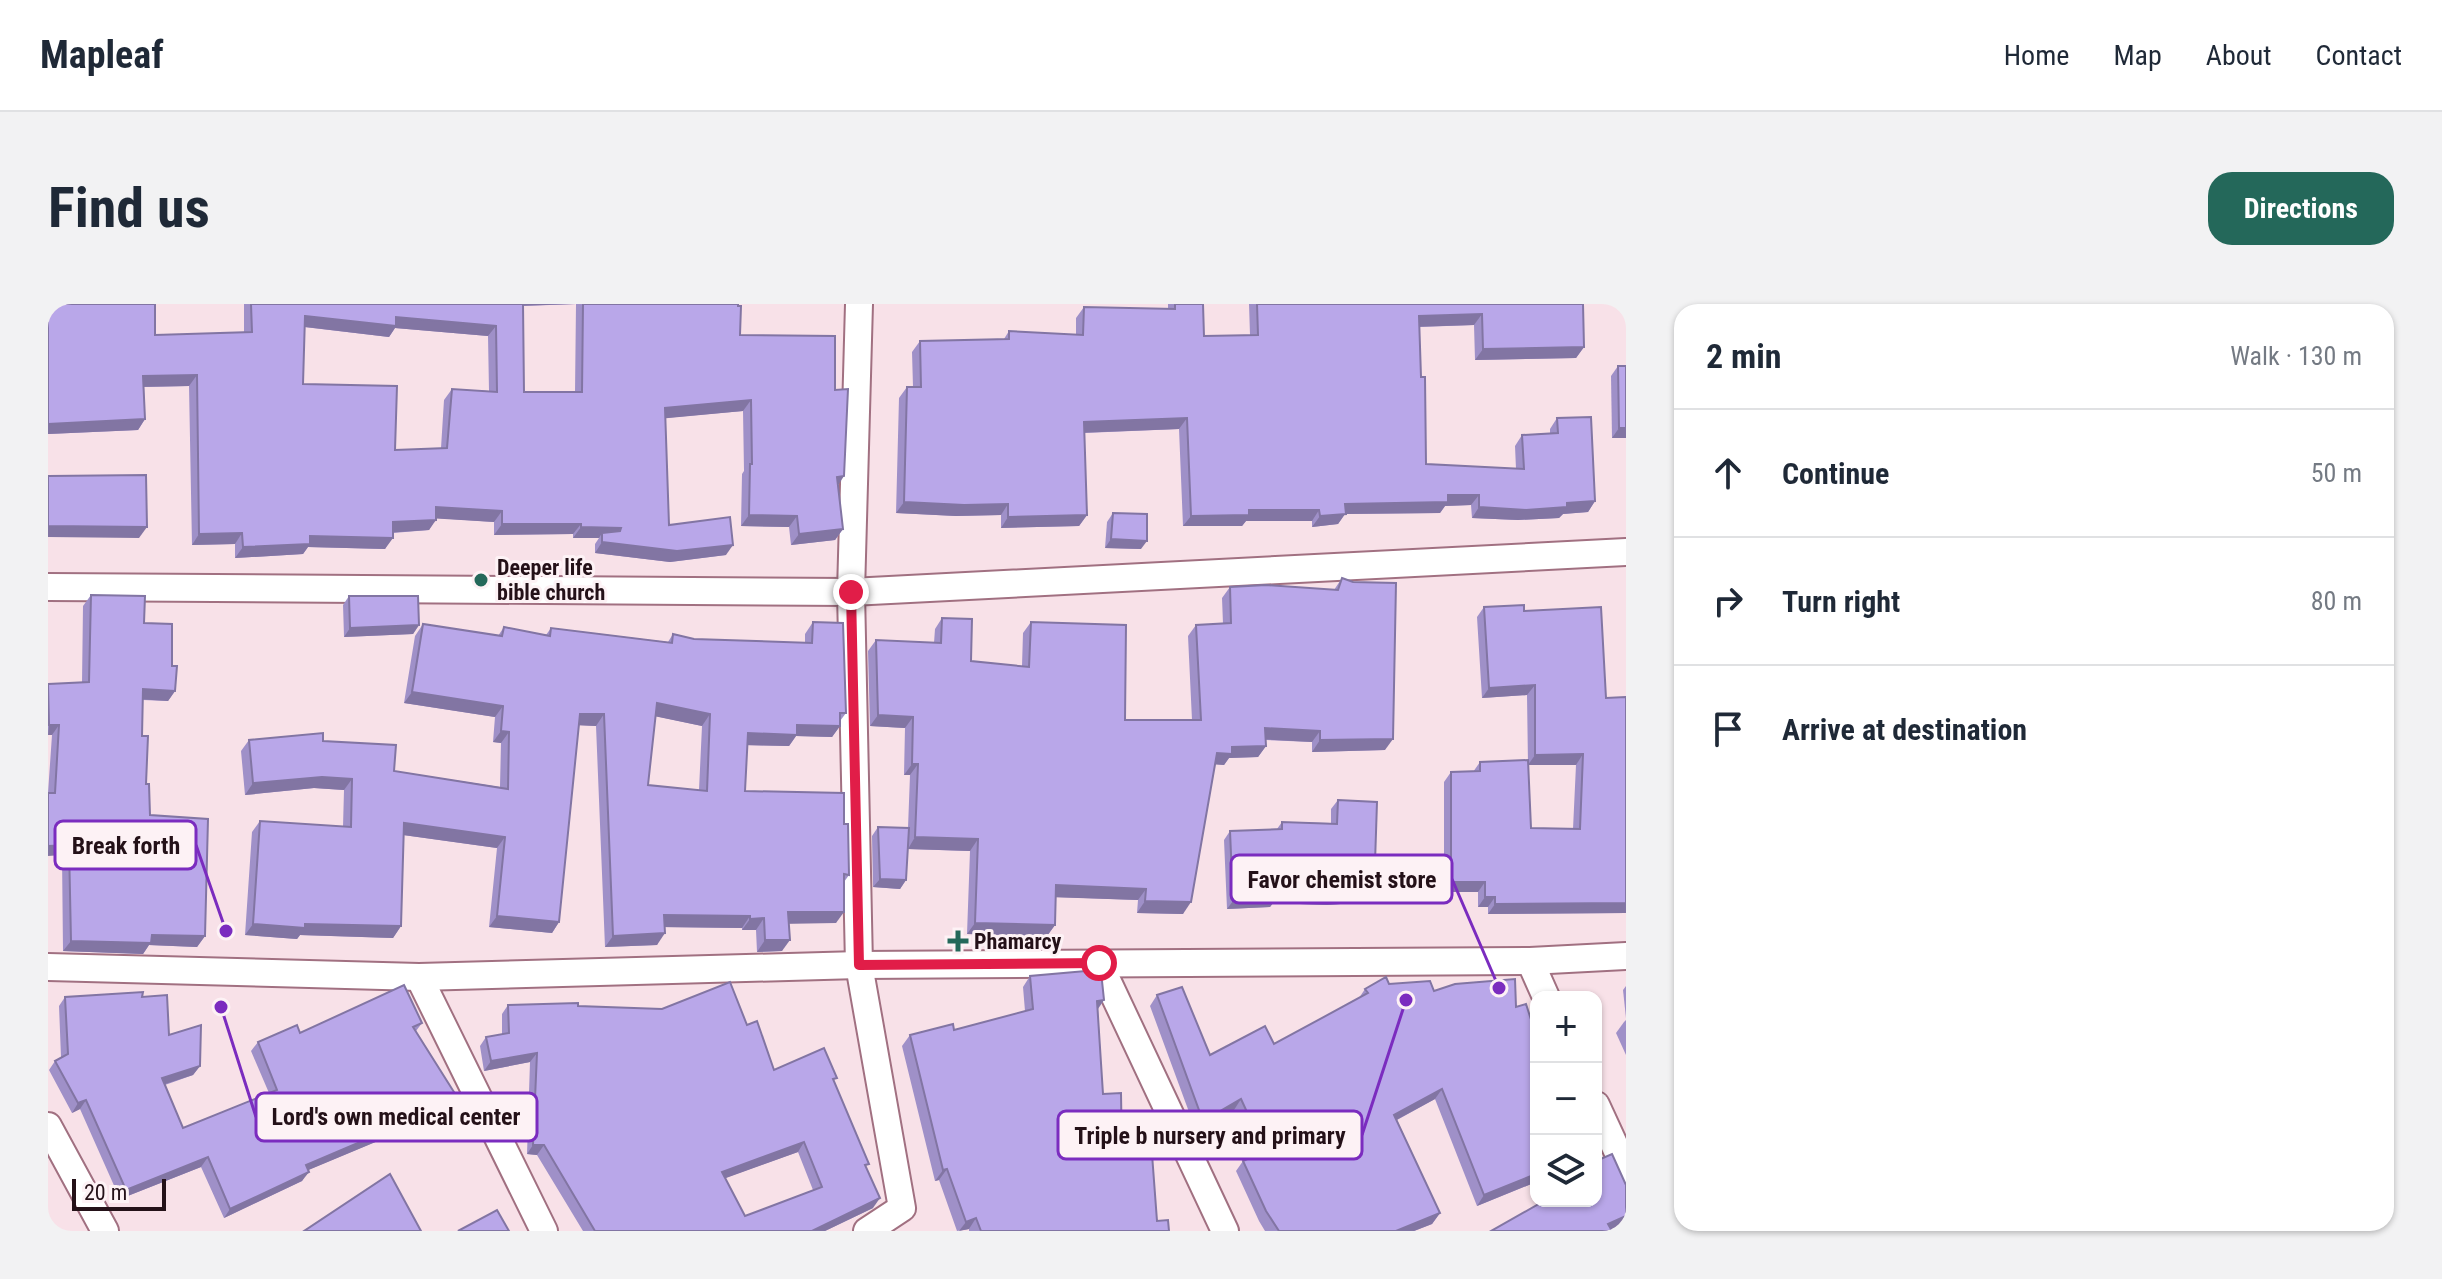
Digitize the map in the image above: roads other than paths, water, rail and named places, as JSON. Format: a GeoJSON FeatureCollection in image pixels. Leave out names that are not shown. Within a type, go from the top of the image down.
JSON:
{"type":"FeatureCollection","features":[{"type":"Feature","properties":{"kind":"street"},"geometry":{"type":"LineString","coordinates":[[859,304],[851,592],[859,965],[902,1208],[867,1231]]}},
{"type":"Feature","properties":{"kind":"street"},"geometry":{"type":"LineString","coordinates":[[48,587],[851,592],[1626,552]]}},
{"type":"Feature","properties":{"kind":"street"},"geometry":{"type":"LineString","coordinates":[[48,967],[419,977],[859,965],[1530,961],[1626,956]]}},
{"type":"Feature","properties":{"kind":"street"},"geometry":{"type":"LineString","coordinates":[[1530,961],[1543,991]]}},
{"type":"Feature","properties":{"kind":"street"},"geometry":{"type":"LineString","coordinates":[[1099,963],[1225,1231]]}},
{"type":"Feature","properties":{"kind":"street"},"geometry":{"type":"LineString","coordinates":[[419,977],[544,1231]]}},
{"type":"Feature","properties":{"kind":"street"},"geometry":{"type":"LineString","coordinates":[[1602,1118],[1626,1170]]}},
{"type":"Feature","properties":{"kind":"street"},"geometry":{"type":"LineString","coordinates":[[48,1126],[105,1231]]}},
{"type":"Feature","properties":{"kind":"place","name":"Deeper life bible church"},"geometry":{"type":"Point","coordinates":[481,580]}},
{"type":"Feature","properties":{"kind":"place","name":"Break forth"},"geometry":{"type":"Point","coordinates":[226,931]}},
{"type":"Feature","properties":{"kind":"place","name":"Phamarcy"},"geometry":{"type":"Point","coordinates":[958,941]}},
{"type":"Feature","properties":{"kind":"place","name":"Favor chemist store"},"geometry":{"type":"Point","coordinates":[1499,988]}},
{"type":"Feature","properties":{"kind":"place","name":"Triple b nursery and primary"},"geometry":{"type":"Point","coordinates":[1406,1000]}},
{"type":"Feature","properties":{"kind":"place","name":"Lord's own medical center"},"geometry":{"type":"Point","coordinates":[221,1007]}}]}
